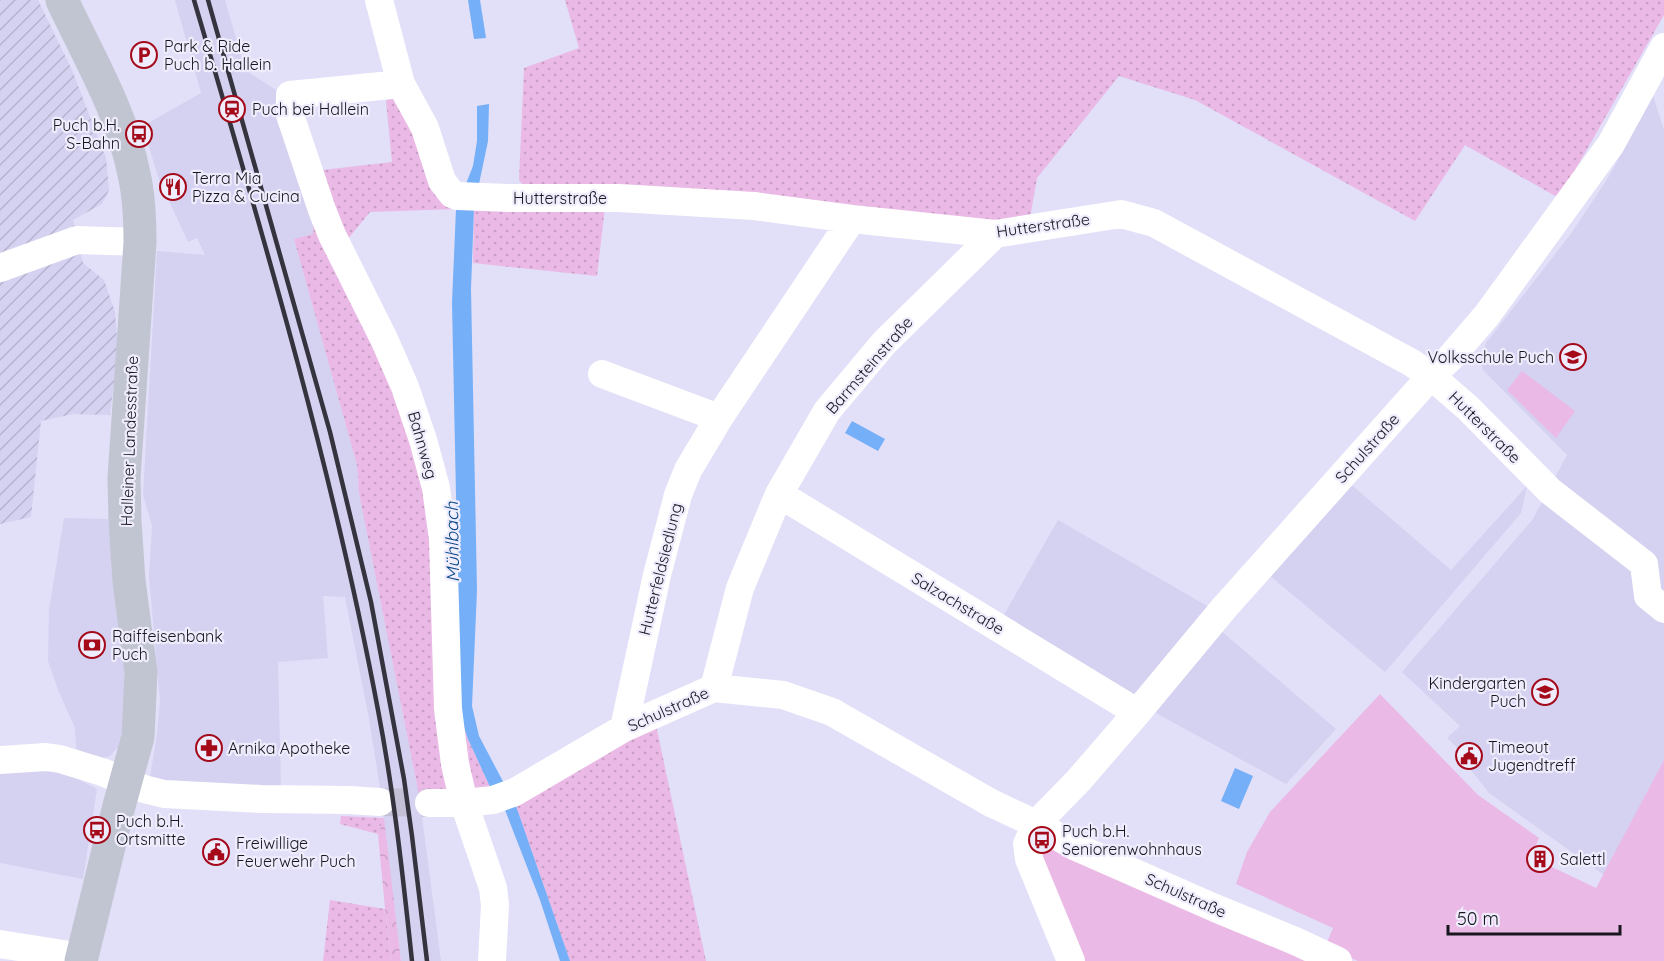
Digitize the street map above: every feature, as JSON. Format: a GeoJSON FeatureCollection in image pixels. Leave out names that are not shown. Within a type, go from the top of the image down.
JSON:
{"type":"FeatureCollection","features":[{"type":"Feature","properties":{"kind":"main road","name":"Halleiner Landesstraße"},"geometry":{"type":"LineString","coordinates":[[62,0],[107,94],[126,141],[139,208],[140,242],[124,478],[129,581],[141,672],[138,737],[82,959]]}},
{"type":"Feature","properties":{"kind":"street","name":"Hutterstraße"},"geometry":{"type":"LineString","coordinates":[[379,0],[401,84],[425,128],[442,181],[452,194],[470,197],[619,198],[754,206],[994,234],[1121,214],[1154,224],[1412,363],[1431,376],[1468,408],[1550,491],[1644,564],[1648,596],[1664,609]]}},
{"type":"Feature","properties":{"kind":"street","name":"Schulstraße"},"geometry":{"type":"LineString","coordinates":[[1036,824],[1078,781],[1224,608],[1487,315],[1611,144],[1664,47]]}},
{"type":"Feature","properties":{"kind":"street","name":"Bahnweg"},"geometry":{"type":"LineString","coordinates":[[401,84],[290,95],[290,115],[332,235],[384,339],[405,387],[436,488],[442,539],[448,709],[455,764],[464,803],[494,888],[492,961]]}},
{"type":"Feature","properties":{"kind":"street","name":"Hutterfeldsiedlung"},"geometry":{"type":"LineString","coordinates":[[624,728],[657,575],[678,495],[688,470],[719,418],[852,219]]}},
{"type":"Feature","properties":{"kind":"street","name":"Barmsteinstraße"},"geometry":{"type":"LineString","coordinates":[[714,688],[740,588],[779,494],[827,411],[884,343],[994,234]]}},
{"type":"Feature","properties":{"kind":"street"},"geometry":{"type":"LineString","coordinates":[[0,268],[77,240],[140,242]]}},
{"type":"Feature","properties":{"kind":"street"},"geometry":{"type":"LineString","coordinates":[[602,374],[719,418]]}},
{"type":"Feature","properties":{"kind":"street","name":"Salzachstraße"},"geometry":{"type":"LineString","coordinates":[[779,494],[1136,714]]}},
{"type":"Feature","properties":{"kind":"street","name":"Schulstraße"},"geometry":{"type":"LineString","coordinates":[[429,803],[464,803],[504,796],[624,728],[714,688],[783,695],[832,711],[991,803],[1076,846],[1338,961]]}},
{"type":"Feature","properties":{"kind":"street"},"geometry":{"type":"LineString","coordinates":[[0,760],[46,757],[85,766],[144,789],[164,794],[380,802]]}},
{"type":"Feature","properties":{"kind":"street"},"geometry":{"type":"LineString","coordinates":[[1036,824],[1027,844],[1029,859],[1071,961]]}},
{"type":"Feature","properties":{"kind":"street"},"geometry":{"type":"LineString","coordinates":[[0,944],[82,959]]}},
{"type":"Feature","properties":{"kind":"shaded area"},"geometry":{"type":"Polygon","coordinates":[[[0,0],[38,0],[72,70],[106,158],[109,190],[102,204],[73,220],[83,263],[104,280],[115,312],[118,351],[110,415],[73,414],[41,421],[31,517],[0,524],[0,0]]]}},
{"type":"Feature","properties":{"kind":"shaded area"},"geometry":{"type":"Polygon","coordinates":[[[175,0],[225,0],[245,70],[276,90],[298,182],[313,220],[313,234],[294,239],[357,465],[359,493],[419,795],[441,961],[401,961],[379,781],[345,597],[323,596],[328,658],[278,662],[281,789],[148,789],[160,701],[149,576],[152,526],[143,495],[157,251],[205,255],[197,238],[188,242],[158,177],[143,126],[201,93],[175,0]]]}},
{"type":"Feature","properties":{"kind":"shaded area"},"geometry":{"type":"Polygon","coordinates":[[[1653,96],[1664,130],[1664,760],[1604,875],[1489,793],[1463,760],[1463,753],[1447,738],[1460,726],[1402,672],[1533,519],[1567,455],[1483,370],[1480,361],[1486,343],[1570,235],[1608,178],[1653,96]]]}},
{"type":"Feature","properties":{"kind":"shaded area"},"geometry":{"type":"Polygon","coordinates":[[[1348,482],[1451,570],[1527,486],[1521,513],[1385,672],[1268,574],[1348,482]]]}},
{"type":"Feature","properties":{"kind":"shaded area"},"geometry":{"type":"Polygon","coordinates":[[[64,518],[108,519],[124,659],[125,713],[120,745],[110,756],[96,760],[77,759],[75,728],[48,661],[49,610],[64,518]]]}},
{"type":"Feature","properties":{"kind":"shaded area"},"geometry":{"type":"Polygon","coordinates":[[[1058,520],[1209,607],[1143,694],[1129,696],[1001,620],[1058,520]]]}},
{"type":"Feature","properties":{"kind":"shaded area"},"geometry":{"type":"Polygon","coordinates":[[[1220,630],[1336,729],[1286,784],[1154,712],[1220,630]]]}},
{"type":"Feature","properties":{"kind":"shaded area"},"geometry":{"type":"Polygon","coordinates":[[[53,766],[97,789],[83,879],[0,863],[0,767],[53,766]]]}},
{"type":"Feature","properties":{"kind":"green space"},"geometry":{"type":"Polygon","coordinates":[[[565,0],[1664,0],[1664,15],[1559,198],[1465,145],[1415,221],[1195,100],[1119,76],[1037,178],[1030,218],[989,223],[526,189],[519,180],[524,68],[579,48],[565,0]]]}},
{"type":"Feature","properties":{"kind":"green space"},"geometry":{"type":"Polygon","coordinates":[[[392,97],[456,209],[370,212],[343,245],[314,171],[392,162],[386,101],[392,97]]]}},
{"type":"Feature","properties":{"kind":"green space"},"geometry":{"type":"Polygon","coordinates":[[[605,207],[597,276],[473,263],[474,208],[605,207]]]}},
{"type":"Feature","properties":{"kind":"green space"},"geometry":{"type":"Polygon","coordinates":[[[313,220],[420,441],[452,788],[419,795],[359,493],[357,465],[294,239],[313,234],[313,220]]]}},
{"type":"Feature","properties":{"kind":"green space"},"geometry":{"type":"Polygon","coordinates":[[[1522,371],[1575,411],[1556,438],[1507,390],[1522,371]]]}},
{"type":"Feature","properties":{"kind":"green space"},"geometry":{"type":"Polygon","coordinates":[[[1380,694],[1478,795],[1539,838],[1531,857],[1596,888],[1664,760],[1664,961],[1358,961],[1325,947],[1333,928],[1236,884],[1247,852],[1270,812],[1380,694]]]}},
{"type":"Feature","properties":{"kind":"green space"},"geometry":{"type":"Polygon","coordinates":[[[457,708],[468,739],[491,789],[478,790],[469,786],[457,708]]]}},
{"type":"Feature","properties":{"kind":"green space"},"geometry":{"type":"Polygon","coordinates":[[[656,725],[706,961],[570,961],[516,806],[656,725]]]}},
{"type":"Feature","properties":{"kind":"green space"},"geometry":{"type":"Polygon","coordinates":[[[341,816],[384,818],[378,834],[340,824],[341,816]]]}},
{"type":"Feature","properties":{"kind":"green space"},"geometry":{"type":"Polygon","coordinates":[[[384,818],[401,961],[392,961],[385,908],[378,834],[384,818]]]}},
{"type":"Feature","properties":{"kind":"green space"},"geometry":{"type":"Polygon","coordinates":[[[1053,846],[1321,961],[1080,961],[1040,854],[1046,847],[1053,846]]]}},
{"type":"Feature","properties":{"kind":"green space"},"geometry":{"type":"Polygon","coordinates":[[[330,900],[385,909],[392,961],[323,961],[330,900]]]}},
{"type":"Feature","properties":{"kind":"water"},"geometry":{"type":"Polygon","coordinates":[[[468,0],[480,0],[486,38],[474,39],[468,0]]]}},
{"type":"Feature","properties":{"kind":"water"},"geometry":{"type":"Polygon","coordinates":[[[489,104],[488,141],[474,208],[471,289],[477,590],[472,706],[479,736],[516,806],[570,961],[560,961],[540,900],[505,810],[491,789],[468,739],[457,708],[458,591],[452,303],[456,209],[473,166],[477,141],[477,106],[489,104]]]}},
{"type":"Feature","properties":{"kind":"water"},"geometry":{"type":"Polygon","coordinates":[[[852,421],[885,439],[878,451],[845,433],[852,421]]]}},
{"type":"Feature","properties":{"kind":"water"},"geometry":{"type":"Polygon","coordinates":[[[1235,768],[1253,776],[1239,809],[1221,801],[1235,768]]]}},
{"type":"Feature","properties":{"kind":"tunnel"},"geometry":{"type":"LineString","coordinates":[[380,802],[429,803]]}},
{"type":"Feature","properties":{"kind":"railway"},"geometry":{"type":"LineString","coordinates":[[194,0],[271,265],[340,531],[384,741],[398,835],[412,961]]}},
{"type":"Feature","properties":{"kind":"railway"},"geometry":{"type":"LineString","coordinates":[[208,0],[330,432],[371,602],[404,779],[427,961]]}},
{"type":"Feature","properties":{"kind":"place","name":"Park & Ride Puch b. Hallein"},"geometry":{"type":"Point","coordinates":[144,55]}},
{"type":"Feature","properties":{"kind":"place","name":"Puch bei Hallein"},"geometry":{"type":"Point","coordinates":[232,109]}},
{"type":"Feature","properties":{"kind":"place","name":"Puch b.H. S-Bahn"},"geometry":{"type":"Point","coordinates":[139,134]}},
{"type":"Feature","properties":{"kind":"place","name":"Terra Mia Pizza & Cucina"},"geometry":{"type":"Point","coordinates":[173,187]}},
{"type":"Feature","properties":{"kind":"place","name":"Volksschule Puch"},"geometry":{"type":"Point","coordinates":[1573,357]}},
{"type":"Feature","properties":{"kind":"place","name":"Raiffeisenbank Puch"},"geometry":{"type":"Point","coordinates":[92,645]}},
{"type":"Feature","properties":{"kind":"place","name":"Kindergarten Puch"},"geometry":{"type":"Point","coordinates":[1545,692]}},
{"type":"Feature","properties":{"kind":"place","name":"Arnika Apotheke"},"geometry":{"type":"Point","coordinates":[209,748]}},
{"type":"Feature","properties":{"kind":"place","name":"Timeout Jugendtreff"},"geometry":{"type":"Point","coordinates":[1469,756]}},
{"type":"Feature","properties":{"kind":"place","name":"Puch b.H. Ortsmitte"},"geometry":{"type":"Point","coordinates":[97,830]}},
{"type":"Feature","properties":{"kind":"place","name":"Puch b.H. Seniorenwohnhaus"},"geometry":{"type":"Point","coordinates":[1042,840]}},
{"type":"Feature","properties":{"kind":"place","name":"Freiwillige Feuerwehr Puch"},"geometry":{"type":"Point","coordinates":[216,852]}},
{"type":"Feature","properties":{"kind":"place","name":"Salettl"},"geometry":{"type":"Point","coordinates":[1540,859]}},
{"type":"Feature","properties":{"kind":"water label","name":"Mühlbach"},"geometry":{"type":"Point","coordinates":[452,542]}}]}
